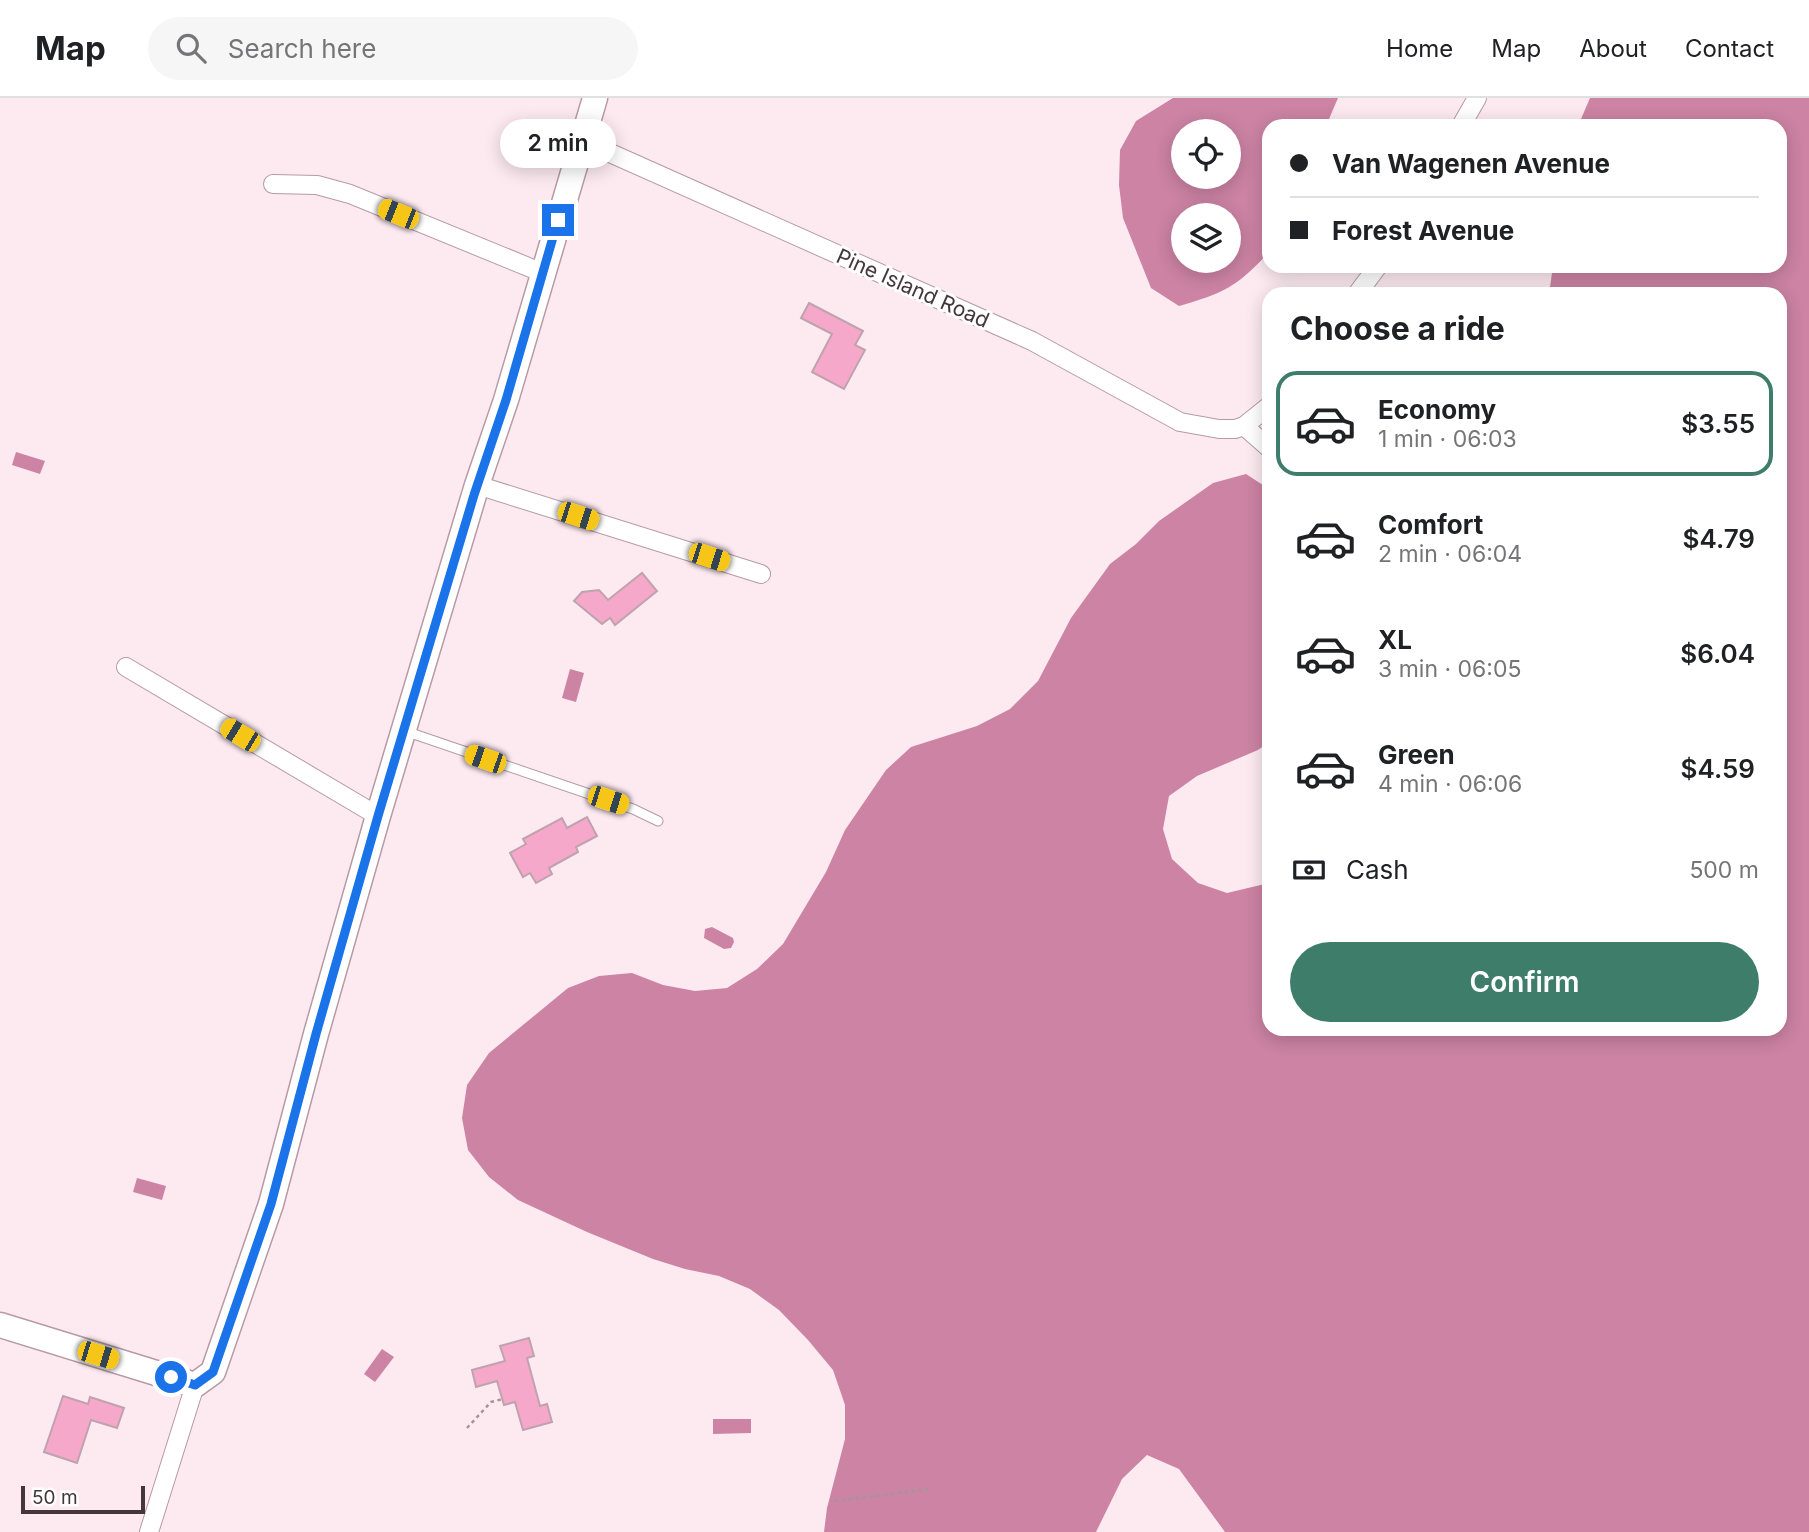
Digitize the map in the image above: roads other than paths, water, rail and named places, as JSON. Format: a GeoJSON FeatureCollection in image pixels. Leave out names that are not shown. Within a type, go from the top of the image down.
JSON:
{"type":"FeatureCollection","features":[{"type":"Feature","properties":{"kind":"street"},"geometry":{"type":"LineString","coordinates":[[149,1532],[195,1385],[213,1372],[271,1204],[378,816],[477,485],[506,400],[595,98]]}},
{"type":"Feature","properties":{"kind":"street"},"geometry":{"type":"LineString","coordinates":[[1465,119],[1477,98]]}},
{"type":"Feature","properties":{"kind":"street","name":"Pine Island Road"},"geometry":{"type":"LineString","coordinates":[[581,141],[1032,341],[1180,422],[1219,429],[1244,426]]}},
{"type":"Feature","properties":{"kind":"street"},"geometry":{"type":"LineString","coordinates":[[273,184],[317,185],[350,194],[543,273]]}},
{"type":"Feature","properties":{"kind":"street"},"geometry":{"type":"LineString","coordinates":[[1262,412],[1244,426],[1262,442]]}},
{"type":"Feature","properties":{"kind":"street"},"geometry":{"type":"LineString","coordinates":[[477,485],[761,574]]}},
{"type":"Feature","properties":{"kind":"street"},"geometry":{"type":"LineString","coordinates":[[126,667],[378,816]]}},
{"type":"Feature","properties":{"kind":"street"},"geometry":{"type":"LineString","coordinates":[[0,1325],[195,1385]]}},
{"type":"Feature","properties":{"kind":"lane"},"geometry":{"type":"LineString","coordinates":[[404,731],[633,809],[657,821]]}}]}
